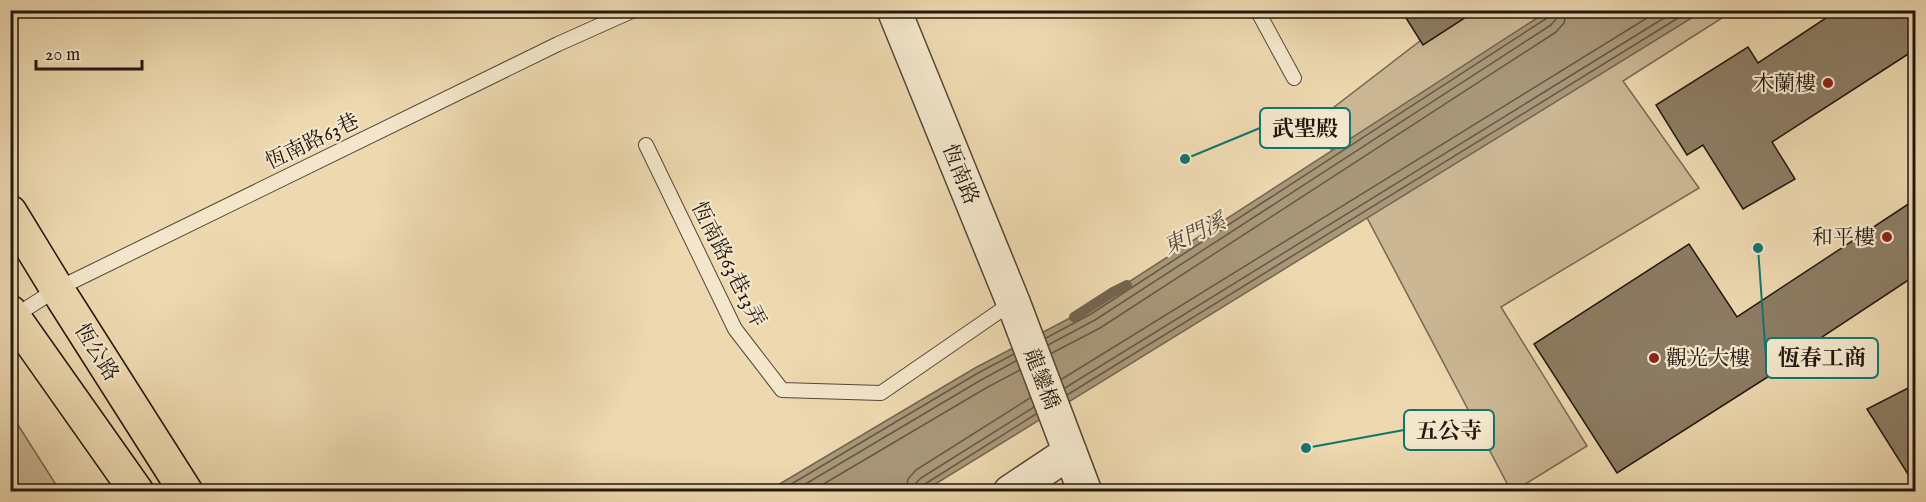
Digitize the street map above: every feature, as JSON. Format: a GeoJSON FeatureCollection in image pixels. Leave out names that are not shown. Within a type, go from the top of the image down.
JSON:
{"type":"FeatureCollection","features":[{"type":"Feature","properties":{"kind":"main road","name":"恆公路"},"geometry":{"type":"LineString","coordinates":[[10,212],[186,492]]}},
{"type":"Feature","properties":{"kind":"main road"},"geometry":{"type":"LineString","coordinates":[[12,315],[137,492]]}},
{"type":"Feature","properties":{"kind":"street","name":"恆南路"},"geometry":{"type":"LineString","coordinates":[[894,10],[1027,338]]}},
{"type":"Feature","properties":{"kind":"street","name":"龍鑾橋"},"geometry":{"type":"LineString","coordinates":[[1027,338],[1070,452]]}},
{"type":"Feature","properties":{"kind":"street"},"geometry":{"type":"LineString","coordinates":[[1010,492],[1070,452],[1086,492]]}},
{"type":"Feature","properties":{"kind":"lane","name":"恆南路63巷"},"geometry":{"type":"LineString","coordinates":[[12,315],[57,289],[548,49],[634,10]]}},
{"type":"Feature","properties":{"kind":"lane"},"geometry":{"type":"LineString","coordinates":[[1257,10],[1294,78]]}},
{"type":"Feature","properties":{"kind":"lane","name":"恆南路63巷13弄"},"geometry":{"type":"LineString","coordinates":[[646,145],[735,329],[782,390],[881,393],[1013,302]]}},
{"type":"Feature","properties":{"kind":"shaded area"},"geometry":{"type":"Polygon","coordinates":[[[1459,11],[1733,11],[1623,81],[1699,188],[1501,307],[1587,446],[1514,491],[1511,491],[1316,121],[1459,11]]]}},
{"type":"Feature","properties":{"kind":"shaded area"},"geometry":{"type":"Polygon","coordinates":[[[11,414],[60,491],[11,491],[11,414]]]}},
{"type":"Feature","properties":{"kind":"water"},"geometry":{"type":"Polygon","coordinates":[[[1548,11],[1703,11],[924,491],[766,492],[975,368],[1087,309],[1548,11]]]}},
{"type":"Feature","properties":{"kind":"building"},"geometry":{"type":"Polygon","coordinates":[[[1401,10],[1477,10],[1423,45],[1401,10]]]}},
{"type":"Feature","properties":{"kind":"building"},"geometry":{"type":"Polygon","coordinates":[[[1838,10],[1916,10],[1916,49],[1772,142],[1795,179],[1743,209],[1703,145],[1687,155],[1656,105],[1748,47],[1758,63],[1838,10]]]}},
{"type":"Feature","properties":{"kind":"building","name":"觀光大樓"},"geometry":{"type":"Polygon","coordinates":[[[1916,199],[1916,275],[1772,370],[1774,373],[1617,473],[1534,344],[1689,244],[1737,317],[1916,199]]]}},
{"type":"Feature","properties":{"kind":"building"},"geometry":{"type":"Polygon","coordinates":[[[1916,384],[1916,487],[1867,409],[1916,384]]]}},
{"type":"Feature","properties":{"kind":"waterway","name":"東門溪"},"geometry":{"type":"LineString","coordinates":[[1074,317],[1127,285]]}},
{"type":"Feature","properties":{"kind":"place","name":"木蘭樓"},"geometry":{"type":"Point","coordinates":[1828,83]}},
{"type":"Feature","properties":{"kind":"place","name":"武聖殿"},"geometry":{"type":"Point","coordinates":[1185,159]}},
{"type":"Feature","properties":{"kind":"place","name":"和平樓"},"geometry":{"type":"Point","coordinates":[1887,237]}},
{"type":"Feature","properties":{"kind":"place","name":"恆春工商"},"geometry":{"type":"Point","coordinates":[1758,248]}},
{"type":"Feature","properties":{"kind":"place","name":"觀光大樓"},"geometry":{"type":"Point","coordinates":[1654,358]}},
{"type":"Feature","properties":{"kind":"place","name":"五公寺"},"geometry":{"type":"Point","coordinates":[1306,448]}}]}
